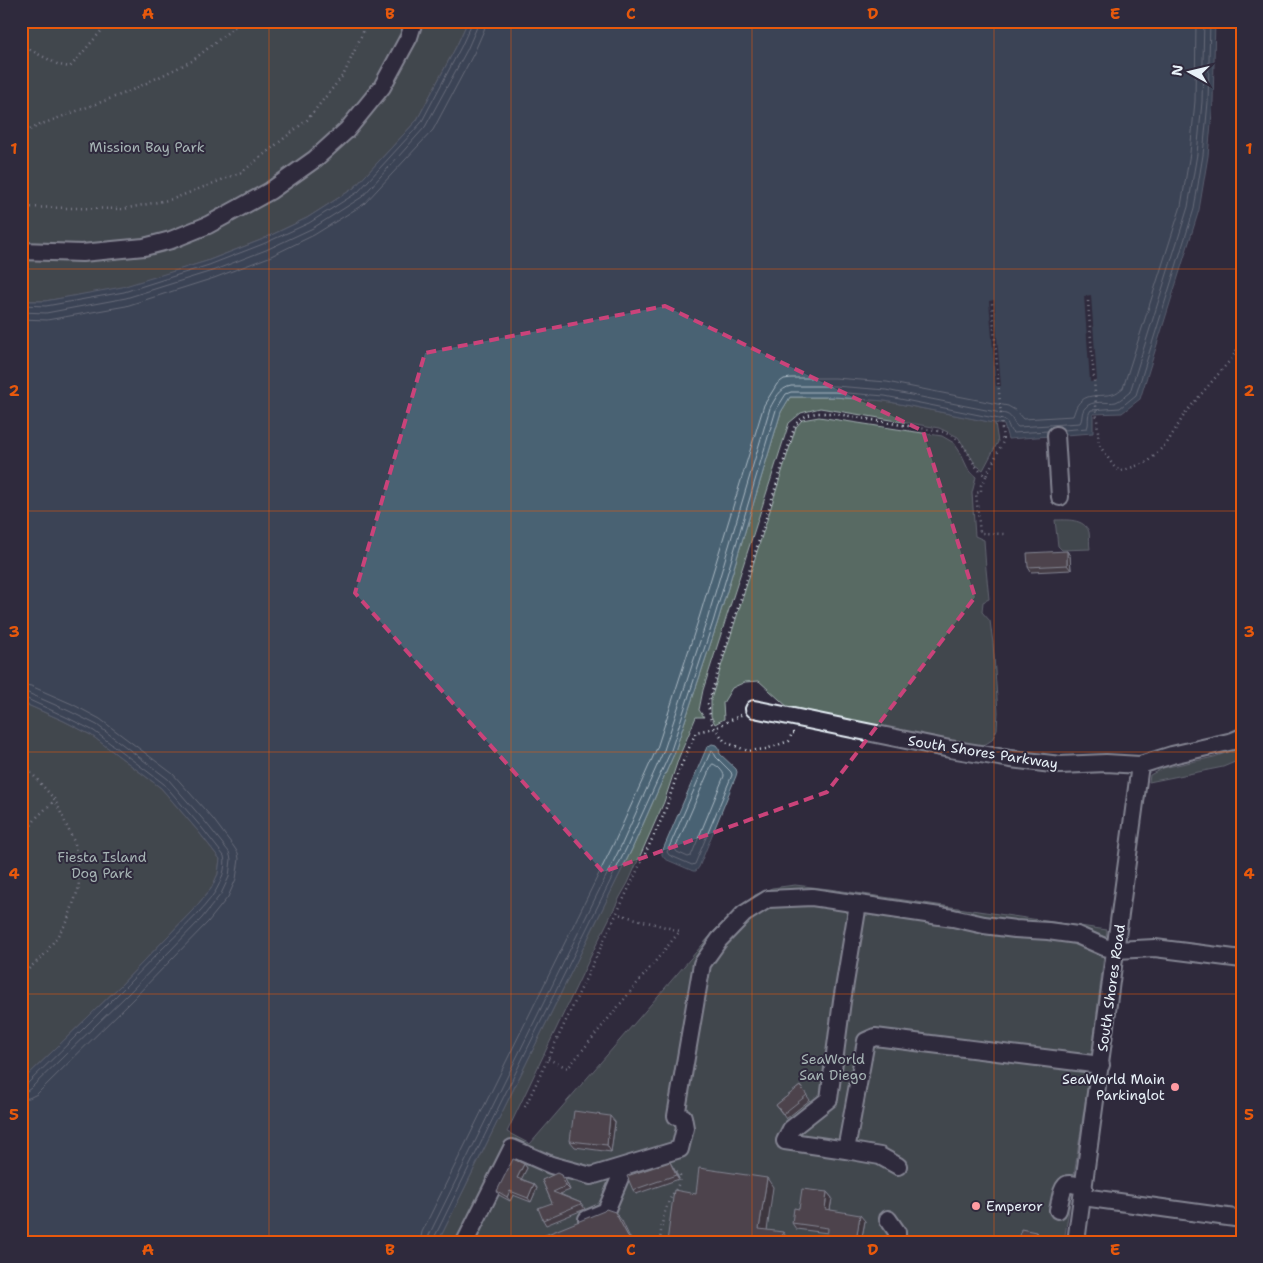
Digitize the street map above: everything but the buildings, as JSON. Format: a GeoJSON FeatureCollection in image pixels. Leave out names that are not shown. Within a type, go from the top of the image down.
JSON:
{"type":"FeatureCollection","features":[{"type":"Feature","properties":{"kind":"street"},"geometry":{"type":"LineString","coordinates":[[21,251],[82,253],[144,247],[171,240],[208,225],[270,191],[315,159],[347,130],[382,87],[409,37],[414,21]]}},
{"type":"Feature","properties":{"kind":"street"},"geometry":{"type":"LineString","coordinates":[[1056,435],[1060,497]]}},
{"type":"Feature","properties":{"kind":"street","name":"South Shores Parkway"},"geometry":{"type":"LineString","coordinates":[[754,709],[950,749],[1060,765],[1106,763],[1140,765],[1172,755],[1234,741],[1242,737]]}},
{"type":"Feature","properties":{"kind":"street","name":"South Shores Road"},"geometry":{"type":"LineString","coordinates":[[1076,1242],[1140,765]]}},
{"type":"Feature","properties":{"kind":"street"},"geometry":{"type":"LineString","coordinates":[[465,1242],[512,1148],[551,1165],[591,1176],[680,1149],[685,1128],[683,1117],[676,1116],[702,964],[720,940],[744,914],[768,899],[812,897],[953,918],[984,925],[1077,935],[1104,947],[1116,950],[1155,948],[1242,959]]}},
{"type":"Feature","properties":{"kind":"street"},"geometry":{"type":"LineString","coordinates":[[858,904],[842,1001],[829,1099],[791,1129],[785,1141],[880,1156],[898,1166]]}},
{"type":"Feature","properties":{"kind":"street"},"geometry":{"type":"LineString","coordinates":[[846,1150],[866,1041],[875,1037],[1101,1065]]}},
{"type":"Feature","properties":{"kind":"street"},"geometry":{"type":"LineString","coordinates":[[573,1225],[606,1211],[625,1166]]}},
{"type":"Feature","properties":{"kind":"street"},"geometry":{"type":"LineString","coordinates":[[1058,1210],[1062,1190],[1067,1184],[1083,1192],[1242,1219]]}},
{"type":"Feature","properties":{"kind":"street"},"geometry":{"type":"LineString","coordinates":[[888,1220],[897,1232],[897,1242]]}},
{"type":"Feature","properties":{"kind":"path"},"geometry":{"type":"LineString","coordinates":[[21,45],[58,65],[70,67],[110,21]]}},
{"type":"Feature","properties":{"kind":"path"},"geometry":{"type":"LineString","coordinates":[[21,134],[42,124],[128,92],[192,60],[242,21]]}},
{"type":"Feature","properties":{"kind":"path"},"geometry":{"type":"LineString","coordinates":[[21,207],[123,210],[173,199],[242,172],[307,120],[344,74],[368,21]]}},
{"type":"Feature","properties":{"kind":"path"},"geometry":{"type":"LineString","coordinates":[[1088,301],[1100,445],[1115,468],[1121,470],[1148,462],[1167,443],[1186,412],[1232,358],[1242,341]]}},
{"type":"Feature","properties":{"kind":"path"},"geometry":{"type":"LineString","coordinates":[[992,303],[1003,442],[981,485],[981,492],[976,494],[980,533],[1004,534]]}},
{"type":"Feature","properties":{"kind":"path"},"geometry":{"type":"LineString","coordinates":[[799,734],[792,733],[789,741],[766,749],[748,751],[725,742],[711,722],[708,704],[795,425],[803,417],[816,413],[831,413],[944,432],[961,443],[978,471],[986,476]]}},
{"type":"Feature","properties":{"kind":"path"},"geometry":{"type":"LineString","coordinates":[[525,1107],[664,814],[676,775],[696,732],[715,728],[754,709]]}},
{"type":"Feature","properties":{"kind":"path"},"geometry":{"type":"LineString","coordinates":[[21,761],[55,800],[74,844],[79,887],[67,922],[45,954],[21,976]]}},
{"type":"Feature","properties":{"kind":"path"},"geometry":{"type":"LineString","coordinates":[[21,836],[55,800]]}},
{"type":"Feature","properties":{"kind":"path"},"geometry":{"type":"LineString","coordinates":[[548,1059],[568,1068],[680,931],[618,914]]}},
{"type":"Feature","properties":{"kind":"path"},"geometry":{"type":"LineString","coordinates":[[660,1242],[662,1223],[670,1200],[679,1185],[680,1175],[674,1169],[668,1152]]}},
{"type":"Feature","properties":{"kind":"highlighted area"},"geometry":{"type":"Polygon","coordinates":[[[665,306],[923,431],[975,597],[827,792],[603,872],[355,593],[425,353],[665,306]]]}},
{"type":"Feature","properties":{"kind":"green space","name":"Mission Bay Park"},"geometry":{"type":"Polygon","coordinates":[[[21,21],[468,21],[417,120],[354,188],[307,218],[261,240],[207,261],[122,288],[45,301],[21,301],[21,21]]]}},
{"type":"Feature","properties":{"kind":"green space","name":"SeaWorld San Diego"},"geometry":{"type":"Polygon","coordinates":[[[790,397],[834,397],[885,401],[995,423],[998,442],[983,470],[976,465],[958,437],[939,428],[820,408],[801,413],[789,423],[703,690],[699,710],[704,717],[696,717],[679,757],[664,802],[628,883],[598,941],[507,1132],[530,1144],[716,929],[755,895],[772,888],[795,885],[829,889],[1107,930],[1090,1070],[1064,1242],[438,1242],[632,849],[674,754],[717,624],[781,412],[790,397]]]}},
{"type":"Feature","properties":{"kind":"green space"},"geometry":{"type":"Polygon","coordinates":[[[819,417],[942,436],[954,443],[969,471],[976,477],[972,493],[975,536],[984,540],[989,599],[983,602],[982,612],[990,621],[998,712],[997,729],[992,740],[981,747],[814,712],[790,709],[759,681],[745,682],[732,688],[723,703],[724,719],[715,724],[711,716],[711,699],[796,427],[802,420],[819,417]]]}},
{"type":"Feature","properties":{"kind":"green space"},"geometry":{"type":"Polygon","coordinates":[[[1055,520],[1079,522],[1087,527],[1090,549],[1062,550],[1058,546],[1055,520]]]}},
{"type":"Feature","properties":{"kind":"green space","name":"Fiesta Island Dog Park"},"geometry":{"type":"Polygon","coordinates":[[[21,702],[91,735],[161,788],[220,859],[218,874],[211,889],[193,910],[120,986],[21,1082],[21,702]]]}},
{"type":"Feature","properties":{"kind":"green space"},"geometry":{"type":"Polygon","coordinates":[[[1242,747],[1242,759],[1223,767],[1149,782],[1150,775],[1163,768],[1214,757],[1242,747]]]}},
{"type":"Feature","properties":{"kind":"water"},"geometry":{"type":"Polygon","coordinates":[[[468,21],[1215,21],[1213,102],[1208,156],[1199,210],[1140,399],[1122,413],[1093,414],[1093,433],[1008,439],[1004,425],[885,401],[834,397],[790,397],[781,412],[717,624],[674,754],[632,849],[438,1242],[21,1242],[21,1082],[120,986],[193,910],[211,889],[218,874],[220,859],[161,788],[91,735],[21,702],[21,301],[45,301],[122,287],[207,261],[261,240],[307,218],[354,188],[417,120],[468,21]]]}},
{"type":"Feature","properties":{"kind":"water"},"geometry":{"type":"Polygon","coordinates":[[[712,744],[716,745],[720,754],[737,772],[699,867],[696,871],[693,871],[665,859],[662,852],[707,747],[712,744]]]}},
{"type":"Feature","properties":{"kind":"pier"},"geometry":{"type":"Polygon","coordinates":[[[1091,295],[1097,381],[1090,382],[1084,296],[1091,295]]]}},
{"type":"Feature","properties":{"kind":"pier"},"geometry":{"type":"Polygon","coordinates":[[[994,300],[1001,386],[996,386],[989,301],[994,300]]]}},
{"type":"Feature","properties":{"kind":"place","name":"SeaWorld Main Parkinglot"},"geometry":{"type":"Point","coordinates":[1175,1087]}},
{"type":"Feature","properties":{"kind":"place","name":"Emperor"},"geometry":{"type":"Point","coordinates":[976,1206]}}]}
